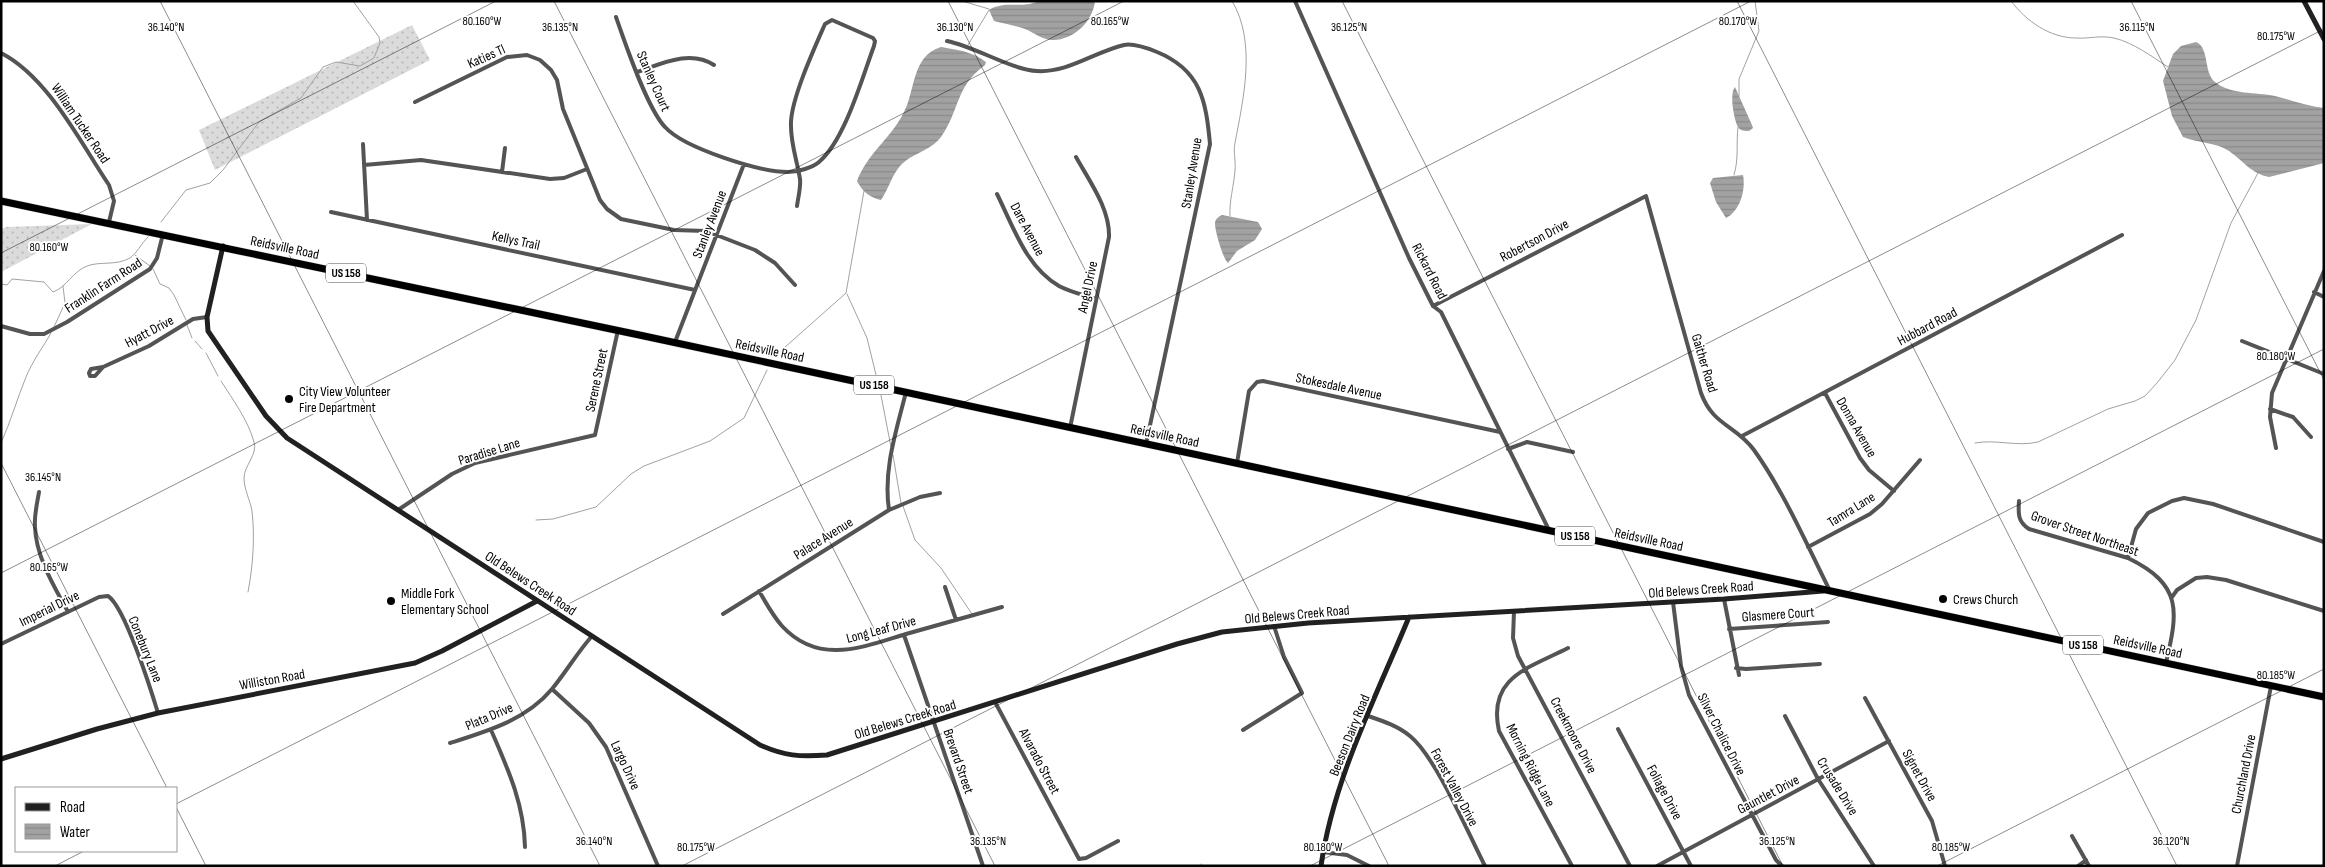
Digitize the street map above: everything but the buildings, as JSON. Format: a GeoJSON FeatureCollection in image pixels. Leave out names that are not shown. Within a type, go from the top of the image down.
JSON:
{"type":"FeatureCollection","features":[{"type":"Feature","properties":{"kind":"highway","name":"Reidsville Road"},"geometry":{"type":"LineString","coordinates":[[1,201],[109,222],[675,342],[2324,697]]}},
{"type":"Feature","properties":{"kind":"street","name":"Rickard Road"},"geometry":{"type":"LineString","coordinates":[[1295,1],[1433,306],[1441,312],[1549,530]]}},
{"type":"Feature","properties":{"kind":"street"},"geometry":{"type":"LineString","coordinates":[[2304,1],[2324,40]]}},
{"type":"Feature","properties":{"kind":"street","name":"Stanley Court"},"geometry":{"type":"LineString","coordinates":[[616,17],[648,100],[664,127],[690,145],[744,164]]}},
{"type":"Feature","properties":{"kind":"street"},"geometry":{"type":"LineString","coordinates":[[744,164],[782,172],[797,172],[818,164],[835,145],[874,46],[875,41],[872,38],[832,20],[825,24],[820,35],[798,93],[791,120],[791,141],[797,172],[800,179],[797,206]]}},
{"type":"Feature","properties":{"kind":"street","name":"Stanley Avenue"},"geometry":{"type":"LineString","coordinates":[[947,41],[976,49],[1022,68],[1037,71],[1064,68],[1126,45],[1141,47],[1174,61],[1190,75],[1198,86],[1203,98],[1210,144],[1146,444]]}},
{"type":"Feature","properties":{"kind":"street","name":"William Tucker Road"},"geometry":{"type":"LineString","coordinates":[[1,53],[24,68],[42,86],[109,185],[114,201],[109,222]]}},
{"type":"Feature","properties":{"kind":"street","name":"Katies Tl"},"geometry":{"type":"LineString","coordinates":[[415,102],[507,57],[519,55],[533,57],[546,64],[557,80],[563,109],[600,200],[607,209],[616,216],[674,230],[700,230],[716,235],[764,255],[795,285]]}},
{"type":"Feature","properties":{"kind":"street"},"geometry":{"type":"LineString","coordinates":[[638,72],[684,58],[707,61],[714,65]]}},
{"type":"Feature","properties":{"kind":"street"},"geometry":{"type":"LineString","coordinates":[[363,144],[367,220]]}},
{"type":"Feature","properties":{"kind":"street"},"geometry":{"type":"LineString","coordinates":[[502,172],[505,148]]}},
{"type":"Feature","properties":{"kind":"street","name":"Angel Drive"},"geometry":{"type":"LineString","coordinates":[[1070,428],[1110,238],[1108,215],[1076,157]]}},
{"type":"Feature","properties":{"kind":"street"},"geometry":{"type":"LineString","coordinates":[[364,165],[421,160],[557,179],[587,169]]}},
{"type":"Feature","properties":{"kind":"street","name":"Stanley Avenue"},"geometry":{"type":"LineString","coordinates":[[675,342],[744,164]]}},
{"type":"Feature","properties":{"kind":"street","name":"Dare Avenue"},"geometry":{"type":"LineString","coordinates":[[997,194],[1031,260],[1040,271],[1067,290],[1096,299]]}},
{"type":"Feature","properties":{"kind":"street","name":"Robertson Drive"},"geometry":{"type":"LineString","coordinates":[[1433,306],[1646,196]]}},
{"type":"Feature","properties":{"kind":"street","name":"Gaither Road"},"geometry":{"type":"LineString","coordinates":[[1646,196],[1702,395],[1714,416],[1742,436],[1761,461],[1830,591]]}},
{"type":"Feature","properties":{"kind":"street","name":"Kellys Trail"},"geometry":{"type":"LineString","coordinates":[[332,212],[695,290]]}},
{"type":"Feature","properties":{"kind":"street","name":"Franklin Farm Road"},"geometry":{"type":"LineString","coordinates":[[1,326],[35,335],[44,334],[58,328],[147,272],[155,263],[163,234]]}},
{"type":"Feature","properties":{"kind":"street","name":"Hubbard Road"},"geometry":{"type":"LineString","coordinates":[[1742,436],[2122,234]]}},
{"type":"Feature","properties":{"kind":"street","name":"Old Belews Creek Road"},"geometry":{"type":"LineString","coordinates":[[223,246],[207,317],[207,329],[211,338],[266,416],[295,444],[760,745],[781,754],[800,757],[827,755],[1177,644],[1222,632],[1274,626],[1830,591]]}},
{"type":"Feature","properties":{"kind":"street"},"geometry":{"type":"LineString","coordinates":[[2276,448],[2270,408],[2272,393],[2324,271]]}},
{"type":"Feature","properties":{"kind":"street"},"geometry":{"type":"LineString","coordinates":[[2314,292],[2324,297]]}},
{"type":"Feature","properties":{"kind":"street","name":"Hyatt Drive"},"geometry":{"type":"LineString","coordinates":[[103,367],[149,346],[193,319],[207,317]]}},
{"type":"Feature","properties":{"kind":"street","name":"Serene Street"},"geometry":{"type":"LineString","coordinates":[[596,435],[618,330]]}},
{"type":"Feature","properties":{"kind":"street"},"geometry":{"type":"LineString","coordinates":[[2242,340],[2324,374]]}},
{"type":"Feature","properties":{"kind":"street","name":"Stokesdale Avenue"},"geometry":{"type":"LineString","coordinates":[[1237,464],[1249,391],[1253,385],[1262,381],[1500,432]]}},
{"type":"Feature","properties":{"kind":"street"},"geometry":{"type":"LineString","coordinates":[[889,510],[886,492],[887,470],[906,392]]}},
{"type":"Feature","properties":{"kind":"street","name":"Donna Avenue"},"geometry":{"type":"LineString","coordinates":[[1825,393],[1860,458],[1869,470],[1894,491]]}},
{"type":"Feature","properties":{"kind":"street"},"geometry":{"type":"LineString","coordinates":[[2270,408],[2293,417],[2311,437]]}},
{"type":"Feature","properties":{"kind":"street","name":"Paradise Lane"},"geometry":{"type":"LineString","coordinates":[[398,510],[452,474],[475,463],[596,435]]}},
{"type":"Feature","properties":{"kind":"street"},"geometry":{"type":"LineString","coordinates":[[1508,449],[1526,442],[1573,452]]}},
{"type":"Feature","properties":{"kind":"street","name":"Tamra Lane"},"geometry":{"type":"LineString","coordinates":[[1808,547],[1870,514],[1882,504],[1920,460]]}},
{"type":"Feature","properties":{"kind":"street"},"geometry":{"type":"LineString","coordinates":[[39,492],[34,526],[37,541],[44,563],[68,612]]}},
{"type":"Feature","properties":{"kind":"street","name":"Palace Avenue"},"geometry":{"type":"LineString","coordinates":[[723,614],[889,510],[920,497],[940,493]]}},
{"type":"Feature","properties":{"kind":"street"},"geometry":{"type":"LineString","coordinates":[[2128,558],[2136,529],[2148,513],[2172,500],[2184,498],[2213,504],[2324,542]]}},
{"type":"Feature","properties":{"kind":"street","name":"Grover Street Northeast"},"geometry":{"type":"LineString","coordinates":[[2019,502],[2019,516],[2022,524],[2029,529],[2128,558],[2143,565],[2158,579],[2172,597]]}},
{"type":"Feature","properties":{"kind":"street"},"geometry":{"type":"LineString","coordinates":[[2166,663],[2174,616],[2172,597],[2177,590],[2196,578],[2207,577],[2226,580],[2324,610]]}},
{"type":"Feature","properties":{"kind":"street"},"geometry":{"type":"LineString","coordinates":[[945,587],[956,620]]}},
{"type":"Feature","properties":{"kind":"street","name":"Long Leaf Drive"},"geometry":{"type":"LineString","coordinates":[[759,591],[782,626],[794,637],[818,649],[856,650],[1002,607]]}},
{"type":"Feature","properties":{"kind":"street","name":"Imperial Drive"},"geometry":{"type":"LineString","coordinates":[[1,644],[99,597],[108,596]]}},
{"type":"Feature","properties":{"kind":"street","name":"Conebury Lane"},"geometry":{"type":"LineString","coordinates":[[108,596],[115,603],[140,656],[158,713]]}},
{"type":"Feature","properties":{"kind":"street"},"geometry":{"type":"LineString","coordinates":[[1724,599],[1736,668],[1739,675]]}},
{"type":"Feature","properties":{"kind":"street","name":"Williston Road"},"geometry":{"type":"LineString","coordinates":[[1,759],[97,729],[158,713],[415,663],[442,651],[537,601]]}},
{"type":"Feature","properties":{"kind":"street","name":"Silver Chalice Drive"},"geometry":{"type":"LineString","coordinates":[[1673,602],[1681,666],[1689,695],[1752,816],[1776,860],[1782,866]]}},
{"type":"Feature","properties":{"kind":"street","name":"Creekmoore Drive"},"geometry":{"type":"LineString","coordinates":[[1514,611],[1513,638],[1518,656],[1630,866]]}},
{"type":"Feature","properties":{"kind":"street","name":"Beeson Dairy Road"},"geometry":{"type":"LineString","coordinates":[[1321,866],[1326,833],[1343,778],[1409,617]]}},
{"type":"Feature","properties":{"kind":"street","name":"Glasmere Court"},"geometry":{"type":"LineString","coordinates":[[1729,629],[1828,622]]}},
{"type":"Feature","properties":{"kind":"street"},"geometry":{"type":"LineString","coordinates":[[1243,730],[1302,693],[1284,657],[1274,626]]}},
{"type":"Feature","properties":{"kind":"street","name":"Brevard Street"},"geometry":{"type":"LineString","coordinates":[[904,635],[983,866]]}},
{"type":"Feature","properties":{"kind":"street","name":"Plata Drive"},"geometry":{"type":"LineString","coordinates":[[450,742],[491,730],[516,719],[536,705],[552,689],[592,636]]}},
{"type":"Feature","properties":{"kind":"street","name":"Morning Ridge Lane"},"geometry":{"type":"LineString","coordinates":[[1568,648],[1526,669],[1511,679],[1501,690],[1496,702],[1495,713],[1498,730],[1572,866]]}},
{"type":"Feature","properties":{"kind":"street"},"geometry":{"type":"LineString","coordinates":[[1736,668],[1820,664]]}},
{"type":"Feature","properties":{"kind":"street","name":"Churchland Drive"},"geometry":{"type":"LineString","coordinates":[[2237,866],[2270,686]]}},
{"type":"Feature","properties":{"kind":"street","name":"Largo Drive"},"geometry":{"type":"LineString","coordinates":[[552,689],[589,723],[606,747],[658,866]]}},
{"type":"Feature","properties":{"kind":"street","name":"Signet Drive"},"geometry":{"type":"LineString","coordinates":[[1865,698],[1934,825],[1944,866]]}},
{"type":"Feature","properties":{"kind":"street","name":"Alvarado Street"},"geometry":{"type":"LineString","coordinates":[[996,702],[1079,859],[1086,858],[1118,841]]}},
{"type":"Feature","properties":{"kind":"street","name":"Forest Valley Drive"},"geometry":{"type":"LineString","coordinates":[[1368,716],[1400,728],[1421,747],[1484,866]]}},
{"type":"Feature","properties":{"kind":"street","name":"Crusade Drive"},"geometry":{"type":"LineString","coordinates":[[1785,716],[1818,779],[1874,866]]}},
{"type":"Feature","properties":{"kind":"street","name":"Foliage Drive"},"geometry":{"type":"LineString","coordinates":[[1618,729],[1691,866]]}},
{"type":"Feature","properties":{"kind":"street"},"geometry":{"type":"LineString","coordinates":[[491,730],[515,785],[522,812],[525,847]]}},
{"type":"Feature","properties":{"kind":"street","name":"Gauntlet Drive"},"geometry":{"type":"LineString","coordinates":[[1657,866],[1889,741]]}},
{"type":"Feature","properties":{"kind":"street"},"geometry":{"type":"LineString","coordinates":[[2072,836],[2089,866]]}},
{"type":"Feature","properties":{"kind":"street"},"geometry":{"type":"LineString","coordinates":[[1323,852],[1347,855],[1370,866]]}},
{"type":"Feature","properties":{"kind":"street"},"geometry":{"type":"LineString","coordinates":[[2078,866],[2086,860]]}},
{"type":"Feature","properties":{"kind":"shaded area"},"geometry":{"type":"Polygon","coordinates":[[[412,25],[430,60],[215,170],[199,130],[412,25]]]}},
{"type":"Feature","properties":{"kind":"shaded area"},"geometry":{"type":"Polygon","coordinates":[[[92,224],[1,272],[1,229],[6,227],[92,224]]]}},
{"type":"Feature","properties":{"kind":"water"},"geometry":{"type":"Polygon","coordinates":[[[1039,1],[1095,1],[1091,16],[1081,28],[1068,37],[1053,40],[1042,38],[1021,28],[994,21],[989,10],[995,7],[1039,1]]]}},
{"type":"Feature","properties":{"kind":"water"},"geometry":{"type":"Polygon","coordinates":[[[2196,42],[2203,49],[2211,78],[2221,86],[2236,91],[2275,96],[2324,108],[2324,163],[2269,177],[2253,170],[2224,148],[2183,137],[2172,116],[2163,81],[2173,54],[2181,46],[2196,42]]]}},
{"type":"Feature","properties":{"kind":"water"},"geometry":{"type":"Polygon","coordinates":[[[941,47],[977,56],[986,62],[985,65],[975,73],[963,90],[941,137],[931,146],[900,166],[881,200],[873,198],[861,188],[857,181],[861,171],[898,123],[907,105],[919,66],[924,58],[941,47]]]}},
{"type":"Feature","properties":{"kind":"water"},"geometry":{"type":"Polygon","coordinates":[[[1735,87],[1753,128],[1749,131],[1740,129],[1736,124],[1732,100],[1735,87]]]}},
{"type":"Feature","properties":{"kind":"water"},"geometry":{"type":"Polygon","coordinates":[[[1743,175],[1744,187],[1741,200],[1731,215],[1726,218],[1716,202],[1710,183],[1713,178],[1743,175]]]}},
{"type":"Feature","properties":{"kind":"water"},"geometry":{"type":"Polygon","coordinates":[[[1222,215],[1258,222],[1262,229],[1255,240],[1237,251],[1228,263],[1215,228],[1216,219],[1222,215]]]}},
{"type":"Feature","properties":{"kind":"waterway"},"geometry":{"type":"LineString","coordinates":[[161,222],[186,190],[210,183],[223,170],[259,122],[301,98],[323,67],[336,62],[360,66],[374,58],[380,43],[379,37],[353,1]]}},
{"type":"Feature","properties":{"kind":"waterway"},"geometry":{"type":"LineString","coordinates":[[962,1],[989,9]]}},
{"type":"Feature","properties":{"kind":"waterway"},"geometry":{"type":"LineString","coordinates":[[1230,216],[1235,170],[1234,146],[1246,71],[1244,34],[1240,17],[1232,1]]}},
{"type":"Feature","properties":{"kind":"waterway"},"geometry":{"type":"LineString","coordinates":[[1739,96],[1739,79],[1759,31],[1755,1]]}},
{"type":"Feature","properties":{"kind":"waterway"},"geometry":{"type":"LineString","coordinates":[[2011,1],[2031,21],[2048,32],[2066,37],[2104,37],[2121,40],[2149,54],[2168,67]]}},
{"type":"Feature","properties":{"kind":"waterway"},"geometry":{"type":"LineString","coordinates":[[968,45],[989,10]]}},
{"type":"Feature","properties":{"kind":"waterway"},"geometry":{"type":"LineString","coordinates":[[1734,175],[1738,127]]}},
{"type":"Feature","properties":{"kind":"waterway"},"geometry":{"type":"LineString","coordinates":[[1975,443],[2022,444],[2038,442],[2108,409],[2145,396],[2175,360],[2196,320],[2231,223],[2258,173]]}},
{"type":"Feature","properties":{"kind":"waterway"},"geometry":{"type":"LineString","coordinates":[[775,356],[846,293],[864,191]]}},
{"type":"Feature","properties":{"kind":"waterway"},"geometry":{"type":"LineString","coordinates":[[1,284],[7,285],[12,279],[44,282],[53,292],[87,266],[119,262],[130,258],[148,237]]}},
{"type":"Feature","properties":{"kind":"waterway"},"geometry":{"type":"LineString","coordinates":[[135,255],[150,266]]}},
{"type":"Feature","properties":{"kind":"waterway"},"geometry":{"type":"LineString","coordinates":[[153,269],[160,284],[169,288],[174,295],[186,320]]}},
{"type":"Feature","properties":{"kind":"waterway"},"geometry":{"type":"LineString","coordinates":[[54,327],[65,303],[63,286]]}},
{"type":"Feature","properties":{"kind":"waterway"},"geometry":{"type":"LineString","coordinates":[[847,294],[867,338],[878,383]]}},
{"type":"Feature","properties":{"kind":"waterway"},"geometry":{"type":"LineString","coordinates":[[187,325],[192,338]]}},
{"type":"Feature","properties":{"kind":"waterway"},"geometry":{"type":"LineString","coordinates":[[1,443],[28,371],[51,333]]}},
{"type":"Feature","properties":{"kind":"waterway"},"geometry":{"type":"LineString","coordinates":[[195,341],[202,349]]}},
{"type":"Feature","properties":{"kind":"waterway"},"geometry":{"type":"LineString","coordinates":[[206,353],[218,376]]}},
{"type":"Feature","properties":{"kind":"waterway"},"geometry":{"type":"LineString","coordinates":[[536,520],[553,519],[596,507],[631,474],[644,466],[710,441],[744,418],[767,370]]}},
{"type":"Feature","properties":{"kind":"waterway"},"geometry":{"type":"LineString","coordinates":[[221,381],[244,418],[255,446],[244,478],[252,511],[253,531],[252,562],[248,592]]}},
{"type":"Feature","properties":{"kind":"waterway"},"geometry":{"type":"LineString","coordinates":[[880,390],[891,447]]}},
{"type":"Feature","properties":{"kind":"waterway"},"geometry":{"type":"LineString","coordinates":[[893,455],[901,503]]}},
{"type":"Feature","properties":{"kind":"waterway"},"geometry":{"type":"LineString","coordinates":[[903,506],[915,540],[941,568],[974,617]]}},
{"type":"Feature","properties":{"kind":"place","name":"City View Volunteer Fire Department"},"geometry":{"type":"Point","coordinates":[289,399]}},
{"type":"Feature","properties":{"kind":"place","name":"Crews Church"},"geometry":{"type":"Point","coordinates":[1943,599]}},
{"type":"Feature","properties":{"kind":"place","name":"Middle Fork Elementary School"},"geometry":{"type":"Point","coordinates":[391,601]}}]}
